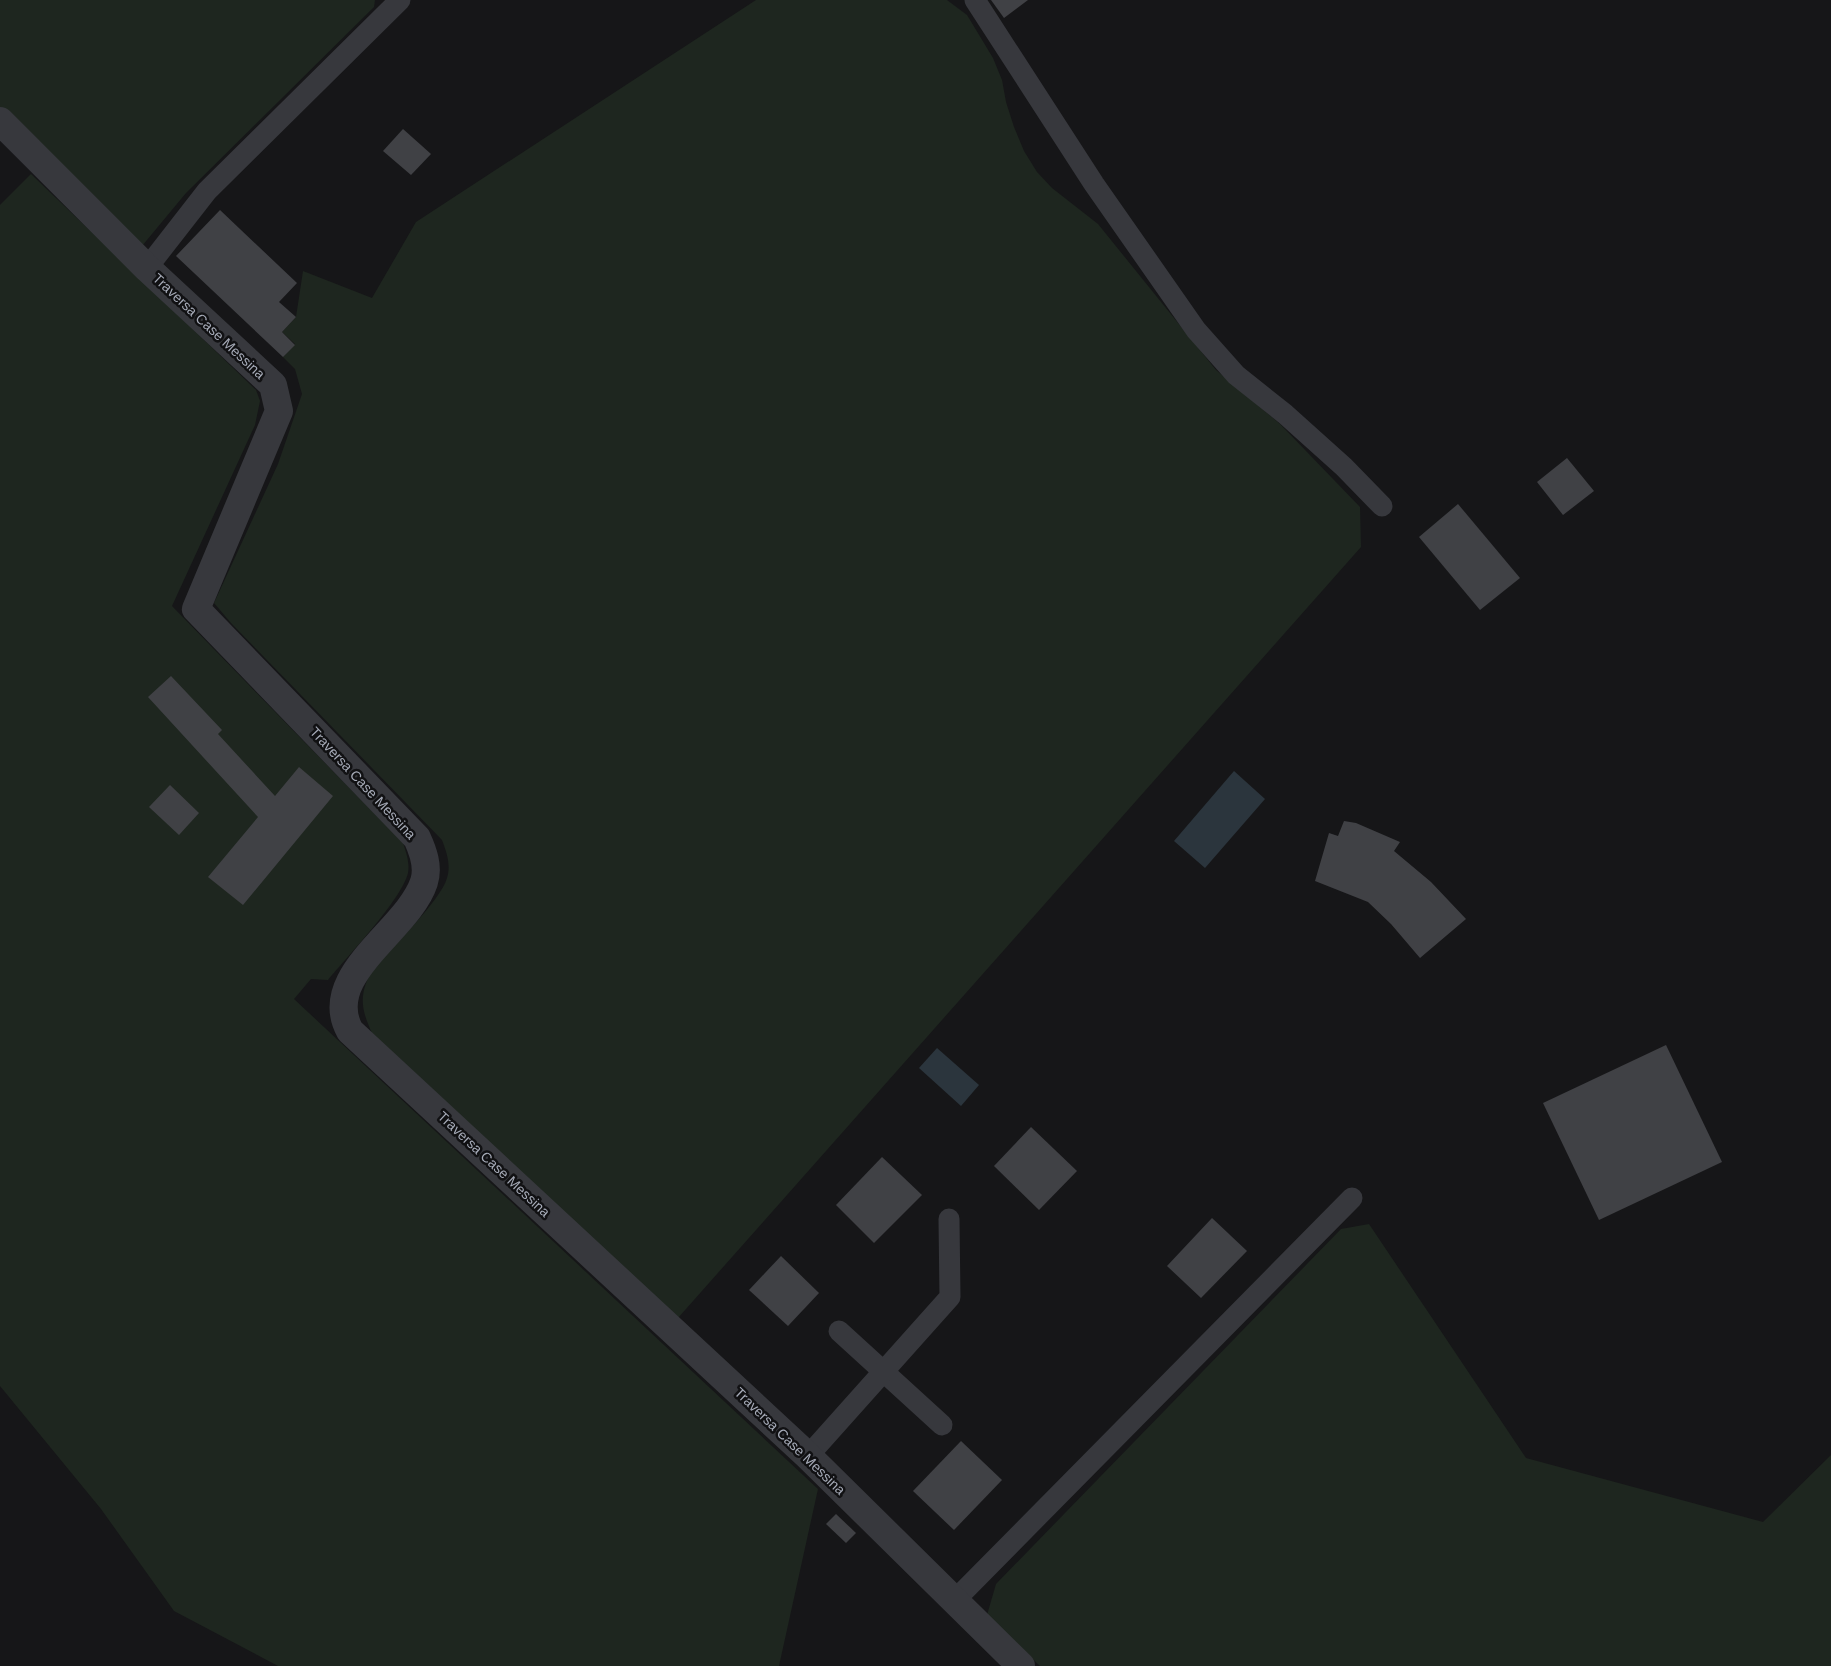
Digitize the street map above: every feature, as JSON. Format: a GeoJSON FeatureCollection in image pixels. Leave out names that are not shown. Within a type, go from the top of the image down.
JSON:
{"type":"FeatureCollection","features":[{"type":"Feature","properties":{"kind":"street","name":"Traversa Case Messina"},"geometry":{"type":"LineString","coordinates":[[0,121],[147,268],[273,385],[279,411],[196,609],[416,838],[424,855],[424,881],[412,904],[350,979],[343,996],[345,1021],[350,1031],[808,1456],[1021,1666]]}},
{"type":"Feature","properties":{"kind":"lane"},"geometry":{"type":"LineString","coordinates":[[147,268],[207,191],[400,0]]}},
{"type":"Feature","properties":{"kind":"lane"},"geometry":{"type":"LineString","coordinates":[[975,0],[1094,184],[1196,330],[1236,375],[1344,466],[1382,506]]}},
{"type":"Feature","properties":{"kind":"lane"},"geometry":{"type":"LineString","coordinates":[[954,1601],[1352,1198]]}},
{"type":"Feature","properties":{"kind":"lane"},"geometry":{"type":"LineString","coordinates":[[808,1456],[950,1297],[949,1219]]}},
{"type":"Feature","properties":{"kind":"lane"},"geometry":{"type":"LineString","coordinates":[[839,1331],[942,1425]]}},
{"type":"Feature","properties":{"kind":"shaded area"},"geometry":{"type":"Polygon","coordinates":[[[0,0],[375,0],[374,7],[186,193],[142,246],[0,108],[0,0]]]}},
{"type":"Feature","properties":{"kind":"shaded area"},"geometry":{"type":"Polygon","coordinates":[[[756,0],[947,0],[967,15],[993,58],[1002,80],[1006,102],[1014,127],[1024,151],[1037,172],[1052,188],[1098,224],[1216,370],[1280,424],[1360,507],[1361,547],[678,1318],[372,1033],[363,1008],[363,993],[368,977],[373,968],[426,911],[443,887],[449,868],[444,845],[442,840],[231,623],[214,603],[278,464],[302,394],[295,369],[283,357],[295,344],[282,332],[296,317],[303,271],[372,298],[416,222],[756,0]]]}},
{"type":"Feature","properties":{"kind":"shaded area"},"geometry":{"type":"Polygon","coordinates":[[[31,174],[256,390],[260,401],[255,425],[172,606],[403,843],[408,861],[408,873],[396,897],[328,980],[311,979],[294,999],[818,1489],[779,1666],[278,1666],[174,1611],[101,1509],[0,1386],[0,205],[31,174]]]}},
{"type":"Feature","properties":{"kind":"shaded area"},"geometry":{"type":"Polygon","coordinates":[[[1234,771],[1265,799],[1205,868],[1174,841],[1234,771]]]}},
{"type":"Feature","properties":{"kind":"shaded area"},"geometry":{"type":"Polygon","coordinates":[[[937,1048],[979,1085],[961,1106],[919,1068],[937,1048]]]}},
{"type":"Feature","properties":{"kind":"shaded area"},"geometry":{"type":"Polygon","coordinates":[[[1369,1224],[1526,1458],[1763,1522],[1831,1455],[1831,1666],[1040,1666],[987,1615],[996,1584],[1341,1229],[1369,1224]]]}},
{"type":"Feature","properties":{"kind":"building"},"geometry":{"type":"Polygon","coordinates":[[[991,0],[1028,0],[1004,18],[991,0]]]}},
{"type":"Feature","properties":{"kind":"building"},"geometry":{"type":"Polygon","coordinates":[[[403,129],[431,154],[411,175],[383,151],[403,129]]]}},
{"type":"Feature","properties":{"kind":"building"},"geometry":{"type":"Polygon","coordinates":[[[220,210],[297,283],[279,302],[296,317],[282,332],[295,345],[283,357],[176,256],[220,210]]]}},
{"type":"Feature","properties":{"kind":"building"},"geometry":{"type":"Polygon","coordinates":[[[1567,458],[1594,491],[1563,515],[1537,482],[1567,458]]]}},
{"type":"Feature","properties":{"kind":"building"},"geometry":{"type":"Polygon","coordinates":[[[1458,504],[1520,578],[1480,610],[1419,537],[1458,504]]]}},
{"type":"Feature","properties":{"kind":"building"},"geometry":{"type":"Polygon","coordinates":[[[171,676],[222,730],[218,734],[275,796],[299,767],[333,796],[243,905],[208,877],[258,817],[148,697],[171,676]]]}},
{"type":"Feature","properties":{"kind":"building"},"geometry":{"type":"Polygon","coordinates":[[[170,785],[199,813],[179,835],[149,807],[170,785]]]}},
{"type":"Feature","properties":{"kind":"building"},"geometry":{"type":"Polygon","coordinates":[[[1344,821],[1356,823],[1400,842],[1394,851],[1431,882],[1466,919],[1420,958],[1391,924],[1368,902],[1315,881],[1329,833],[1338,836],[1344,821]]]}},
{"type":"Feature","properties":{"kind":"building"},"geometry":{"type":"Polygon","coordinates":[[[1666,1045],[1722,1162],[1599,1220],[1543,1103],[1666,1045]]]}},
{"type":"Feature","properties":{"kind":"building"},"geometry":{"type":"Polygon","coordinates":[[[1031,1127],[1077,1171],[1039,1210],[994,1166],[1031,1127]]]}},
{"type":"Feature","properties":{"kind":"building"},"geometry":{"type":"Polygon","coordinates":[[[882,1157],[922,1195],[874,1243],[836,1205],[882,1157]]]}},
{"type":"Feature","properties":{"kind":"building"},"geometry":{"type":"Polygon","coordinates":[[[1212,1218],[1247,1251],[1201,1298],[1167,1266],[1212,1218]]]}},
{"type":"Feature","properties":{"kind":"building"},"geometry":{"type":"Polygon","coordinates":[[[781,1256],[819,1293],[788,1326],[749,1290],[781,1256]]]}},
{"type":"Feature","properties":{"kind":"building"},"geometry":{"type":"Polygon","coordinates":[[[961,1441],[1002,1480],[954,1530],[913,1491],[961,1441]]]}},
{"type":"Feature","properties":{"kind":"building"},"geometry":{"type":"Polygon","coordinates":[[[836,1514],[856,1533],[846,1543],[826,1524],[836,1514]]]}}]}
